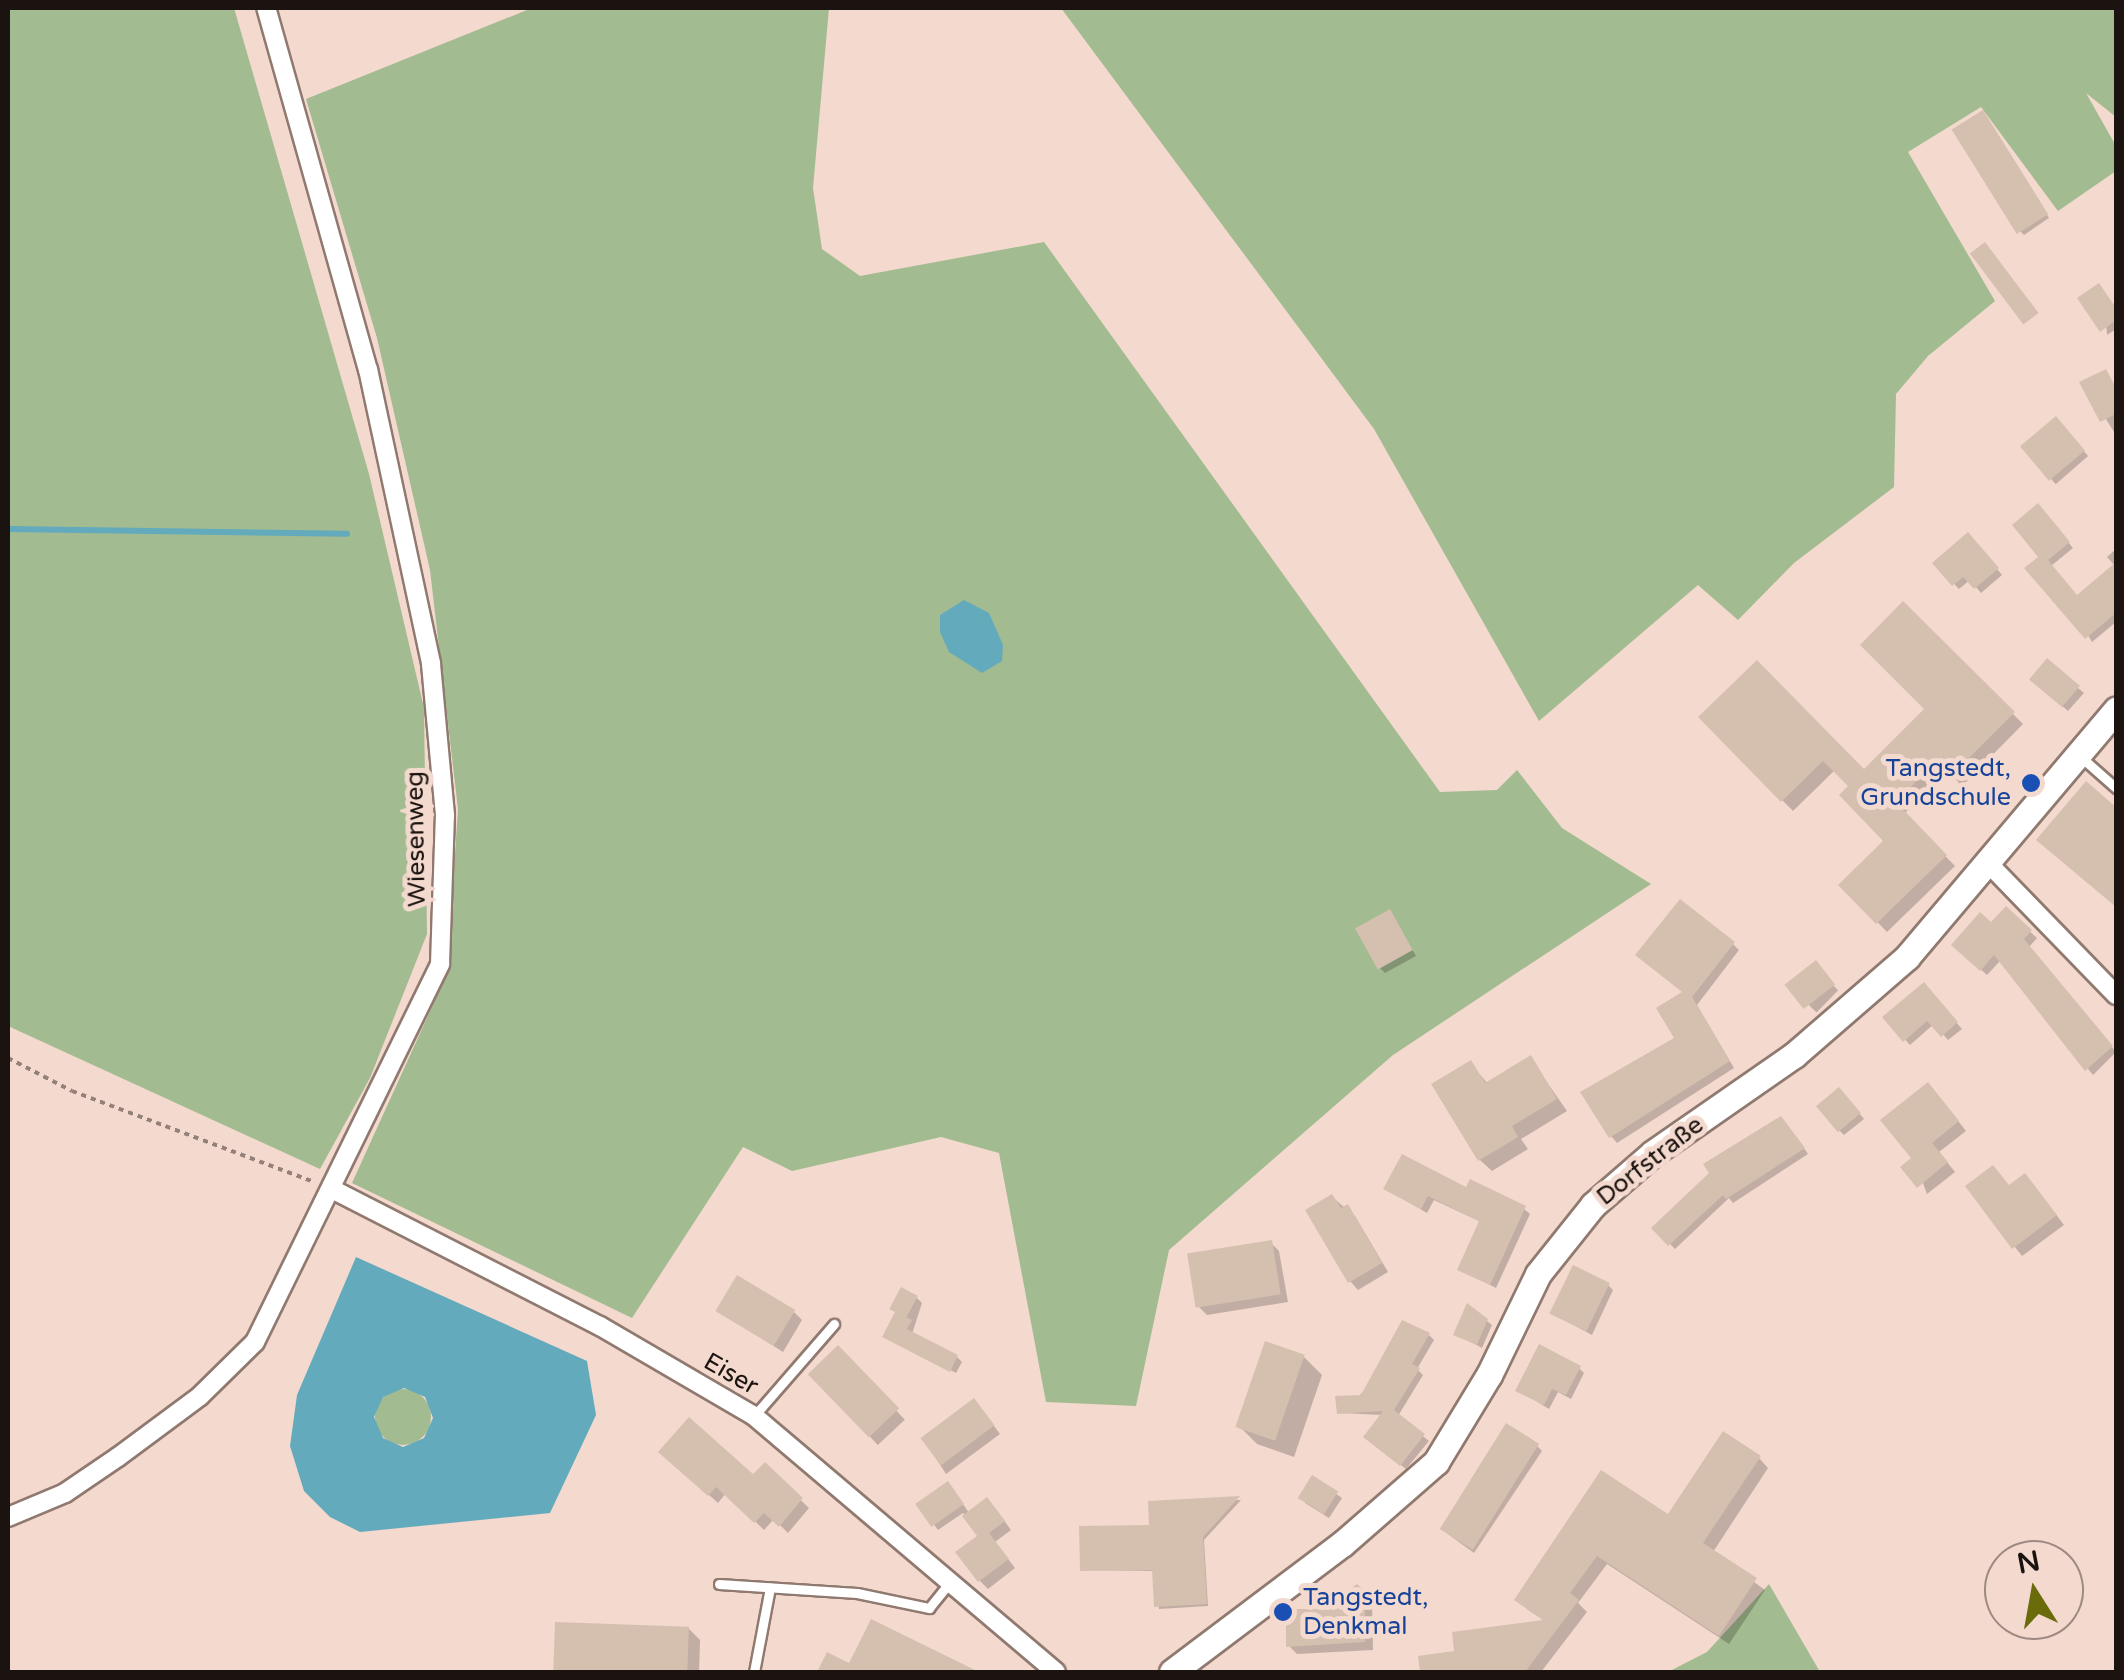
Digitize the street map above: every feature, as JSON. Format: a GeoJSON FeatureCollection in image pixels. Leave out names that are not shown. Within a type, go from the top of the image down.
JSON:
{"type":"FeatureCollection","features":[{"type":"Feature","properties":{"kind":"main road","name":"Dorfstraße"},"geometry":{"type":"LineString","coordinates":[[1172,1672],[1342,1544],[1436,1462],[1490,1376],[1538,1274],[1593,1205],[1851,1009],[1907,957],[2116,710]]}},
{"type":"Feature","properties":{"kind":"street","name":"Wiesenweg"},"geometry":{"type":"LineString","coordinates":[[8,1516],[65,1494],[237,1365],[288,1288],[440,964],[445,815],[431,663],[368,370],[266,8]]}},
{"type":"Feature","properties":{"kind":"street"},"geometry":{"type":"LineString","coordinates":[[1988,863],[2116,995]]}},
{"type":"Feature","properties":{"kind":"street","name":"Eiser"},"geometry":{"type":"LineString","coordinates":[[332,1189],[600,1326],[754,1416],[1056,1672]]}},
{"type":"Feature","properties":{"kind":"lane"},"geometry":{"type":"LineString","coordinates":[[2079,755],[2116,788]]}},
{"type":"Feature","properties":{"kind":"lane"},"geometry":{"type":"LineString","coordinates":[[754,1416],[834,1324]]}},
{"type":"Feature","properties":{"kind":"lane"},"geometry":{"type":"LineString","coordinates":[[719,1584],[857,1594],[930,1608],[950,1582]]}},
{"type":"Feature","properties":{"kind":"lane"},"geometry":{"type":"LineString","coordinates":[[754,1672],[770,1587]]}},
{"type":"Feature","properties":{"kind":"path"},"geometry":{"type":"LineString","coordinates":[[8,1058],[72,1091],[332,1189]]}},
{"type":"Feature","properties":{"kind":"green space"},"geometry":{"type":"Polygon","coordinates":[[[8,8],[234,8],[369,474],[424,708],[427,934],[370,1078],[320,1169],[8,1026],[8,8]]]}},
{"type":"Feature","properties":{"kind":"green space"},"geometry":{"type":"Polygon","coordinates":[[[532,8],[829,8],[813,188],[822,249],[860,276],[1044,242],[1440,792],[1497,790],[1517,770],[1562,828],[1651,884],[1393,1055],[1169,1250],[1136,1406],[1046,1402],[999,1153],[941,1137],[792,1171],[743,1147],[632,1318],[352,1183],[447,974],[458,809],[430,570],[377,338],[306,99],[532,8]]]}},
{"type":"Feature","properties":{"kind":"green space"},"geometry":{"type":"Polygon","coordinates":[[[1061,8],[2116,8],[2116,117],[2086,93],[2116,146],[2116,171],[2058,211],[1981,107],[1908,152],[1995,301],[1928,356],[1896,394],[1894,487],[1794,563],[1738,620],[1698,585],[1539,721],[1374,429],[1061,8]]]}},
{"type":"Feature","properties":{"kind":"green space"},"geometry":{"type":"Polygon","coordinates":[[[403,1389],[423,1397],[431,1417],[423,1437],[403,1445],[383,1437],[375,1417],[383,1397],[403,1389]]]}},
{"type":"Feature","properties":{"kind":"green space"},"geometry":{"type":"Polygon","coordinates":[[[1769,1584],[1820,1672],[1668,1672],[1707,1652],[1769,1584]]]}},
{"type":"Feature","properties":{"kind":"water"},"geometry":{"type":"Polygon","coordinates":[[[964,600],[989,613],[1003,645],[1002,661],[982,673],[949,652],[940,632],[940,615],[964,600]]]}},
{"type":"Feature","properties":{"kind":"water"},"geometry":{"type":"Polygon","coordinates":[[[356,1257],[587,1361],[596,1415],[550,1513],[360,1532],[330,1517],[304,1491],[290,1446],[297,1395],[356,1257]],[[404,1388],[383,1397],[374,1417],[383,1438],[403,1447],[424,1438],[433,1418],[425,1397],[404,1388]]]}},
{"type":"Feature","properties":{"kind":"building"},"geometry":{"type":"Polygon","coordinates":[[[1983,110],[2048,214],[2017,234],[1952,130],[1983,110]]]}},
{"type":"Feature","properties":{"kind":"building"},"geometry":{"type":"Polygon","coordinates":[[[1985,242],[2039,313],[2023,325],[1970,253],[1985,242]]]}},
{"type":"Feature","properties":{"kind":"building"},"geometry":{"type":"Polygon","coordinates":[[[2099,283],[2116,308],[2116,320],[2100,332],[2077,298],[2099,283]]]}},
{"type":"Feature","properties":{"kind":"building"},"geometry":{"type":"Polygon","coordinates":[[[2106,369],[2116,388],[2116,414],[2100,422],[2079,382],[2106,369]]]}},
{"type":"Feature","properties":{"kind":"building"},"geometry":{"type":"Polygon","coordinates":[[[2056,416],[2085,450],[2049,481],[2020,446],[2056,416]]]}},
{"type":"Feature","properties":{"kind":"building"},"geometry":{"type":"Polygon","coordinates":[[[2038,503],[2070,542],[2048,560],[2077,595],[2116,562],[2116,613],[2085,639],[2024,568],[2038,557],[2012,525],[2038,503]]]}},
{"type":"Feature","properties":{"kind":"building"},"geometry":{"type":"Polygon","coordinates":[[[1968,532],[1999,568],[1974,589],[1963,577],[1952,586],[1932,563],[1968,532]]]}},
{"type":"Feature","properties":{"kind":"building"},"geometry":{"type":"Polygon","coordinates":[[[1903,601],[2015,712],[1950,777],[1935,762],[1896,802],[1947,855],[1876,924],[1838,885],[1883,841],[1839,795],[1848,786],[1823,761],[1781,802],[1698,717],[1757,660],[1864,769],[1924,709],[1860,645],[1903,601]]]}},
{"type":"Feature","properties":{"kind":"building"},"geometry":{"type":"Polygon","coordinates":[[[2047,658],[2080,686],[2062,707],[2029,679],[2047,658]]]}},
{"type":"Feature","properties":{"kind":"building"},"geometry":{"type":"Polygon","coordinates":[[[2086,781],[2116,807],[2116,907],[2036,840],[2086,781]]]}},
{"type":"Feature","properties":{"kind":"building"},"geometry":{"type":"Polygon","coordinates":[[[1680,899],[1735,942],[1692,997],[1730,1061],[1609,1138],[1580,1092],[1674,1038],[1656,1008],[1682,992],[1635,955],[1680,899]]]}},
{"type":"Feature","properties":{"kind":"building"},"geometry":{"type":"Polygon","coordinates":[[[2006,906],[2032,930],[2024,939],[2113,1046],[2085,1071],[1994,955],[1980,971],[1951,945],[1980,912],[1991,922],[2006,906]]]}},
{"type":"Feature","properties":{"kind":"building"},"geometry":{"type":"Polygon","coordinates":[[[1390,909],[1413,950],[1378,969],[1355,928],[1390,909]]]}},
{"type":"Feature","properties":{"kind":"building"},"geometry":{"type":"Polygon","coordinates":[[[1816,960],[1835,984],[1804,1009],[1784,985],[1816,960]]]}},
{"type":"Feature","properties":{"kind":"building"},"geometry":{"type":"Polygon","coordinates":[[[1924,982],[1958,1022],[1941,1037],[1927,1021],[1903,1042],[1882,1017],[1924,982]]]}},
{"type":"Feature","properties":{"kind":"building"},"geometry":{"type":"Polygon","coordinates":[[[1531,1055],[1557,1099],[1512,1126],[1518,1137],[1478,1161],[1431,1084],[1471,1060],[1485,1083],[1531,1055]]]}},
{"type":"Feature","properties":{"kind":"building"},"geometry":{"type":"Polygon","coordinates":[[[1928,1082],[1959,1121],[1932,1143],[1948,1162],[1917,1188],[1900,1167],[1911,1158],[1880,1120],[1928,1082]]]}},
{"type":"Feature","properties":{"kind":"building"},"geometry":{"type":"Polygon","coordinates":[[[1839,1087],[1861,1113],[1838,1132],[1816,1106],[1839,1087]]]}},
{"type":"Feature","properties":{"kind":"building"},"geometry":{"type":"Polygon","coordinates":[[[1781,1116],[1805,1148],[1726,1199],[1723,1195],[1668,1246],[1651,1228],[1709,1173],[1703,1164],[1781,1116]]]}},
{"type":"Feature","properties":{"kind":"building"},"geometry":{"type":"Polygon","coordinates":[[[1402,1154],[1466,1187],[1470,1179],[1526,1206],[1490,1285],[1457,1270],[1479,1221],[1428,1196],[1421,1209],[1383,1189],[1402,1154]]]}},
{"type":"Feature","properties":{"kind":"building"},"geometry":{"type":"Polygon","coordinates":[[[1993,1165],[2009,1185],[2025,1173],[2057,1215],[2012,1249],[1965,1186],[1993,1165]]]}},
{"type":"Feature","properties":{"kind":"building"},"geometry":{"type":"Polygon","coordinates":[[[1332,1194],[1341,1208],[1348,1204],[1382,1263],[1348,1283],[1305,1210],[1332,1194]]]}},
{"type":"Feature","properties":{"kind":"building"},"geometry":{"type":"Polygon","coordinates":[[[1272,1240],[1281,1294],[1196,1308],[1187,1253],[1272,1240]]]}},
{"type":"Feature","properties":{"kind":"building"},"geometry":{"type":"Polygon","coordinates":[[[1573,1265],[1610,1283],[1586,1332],[1549,1314],[1573,1265]]]}},
{"type":"Feature","properties":{"kind":"building"},"geometry":{"type":"Polygon","coordinates":[[[737,1275],[795,1310],[774,1346],[715,1311],[737,1275]]]}},
{"type":"Feature","properties":{"kind":"building"},"geometry":{"type":"Polygon","coordinates":[[[901,1287],[918,1296],[906,1318],[889,1309],[901,1287]]]}},
{"type":"Feature","properties":{"kind":"building"},"geometry":{"type":"Polygon","coordinates":[[[1467,1303],[1488,1319],[1477,1345],[1453,1335],[1467,1303]]]}},
{"type":"Feature","properties":{"kind":"building"},"geometry":{"type":"Polygon","coordinates":[[[895,1312],[912,1320],[907,1329],[958,1355],[950,1372],[882,1337],[895,1312]]]}},
{"type":"Feature","properties":{"kind":"building"},"geometry":{"type":"Polygon","coordinates":[[[1402,1320],[1430,1333],[1412,1364],[1420,1368],[1394,1410],[1425,1434],[1400,1466],[1363,1437],[1383,1411],[1337,1414],[1335,1396],[1361,1395],[1402,1320]]]}},
{"type":"Feature","properties":{"kind":"building"},"geometry":{"type":"Polygon","coordinates":[[[1265,1341],[1305,1355],[1275,1441],[1235,1427],[1265,1341]]]}},
{"type":"Feature","properties":{"kind":"building"},"geometry":{"type":"Polygon","coordinates":[[[1539,1344],[1581,1366],[1566,1395],[1552,1389],[1544,1405],[1515,1391],[1539,1344]]]}},
{"type":"Feature","properties":{"kind":"building"},"geometry":{"type":"Polygon","coordinates":[[[838,1345],[899,1408],[869,1437],[808,1374],[838,1345]]]}},
{"type":"Feature","properties":{"kind":"building"},"geometry":{"type":"Polygon","coordinates":[[[974,1398],[994,1425],[941,1465],[920,1438],[974,1398]]]}},
{"type":"Feature","properties":{"kind":"building"},"geometry":{"type":"Polygon","coordinates":[[[689,1417],[753,1474],[765,1462],[803,1498],[779,1527],[764,1513],[754,1523],[716,1487],[708,1496],[658,1452],[689,1417]]]}},
{"type":"Feature","properties":{"kind":"building"},"geometry":{"type":"Polygon","coordinates":[[[1506,1423],[1539,1444],[1473,1550],[1440,1529],[1506,1423]]]}},
{"type":"Feature","properties":{"kind":"building"},"geometry":{"type":"Polygon","coordinates":[[[1723,1431],[1761,1456],[1703,1543],[1757,1578],[1719,1636],[1597,1556],[1570,1593],[1579,1600],[1525,1672],[1420,1672],[1418,1656],[1454,1651],[1452,1632],[1543,1620],[1514,1600],[1601,1470],[1668,1514],[1723,1431]]]}},
{"type":"Feature","properties":{"kind":"building"},"geometry":{"type":"Polygon","coordinates":[[[1312,1475],[1338,1491],[1324,1514],[1298,1498],[1312,1475]]]}},
{"type":"Feature","properties":{"kind":"building"},"geometry":{"type":"Polygon","coordinates":[[[948,1481],[964,1504],[931,1527],[915,1504],[948,1481]]]}},
{"type":"Feature","properties":{"kind":"building"},"geometry":{"type":"Polygon","coordinates":[[[1240,1496],[1203,1537],[1207,1604],[1154,1607],[1152,1570],[1080,1571],[1079,1526],[1149,1525],[1148,1501],[1240,1496]]]}},
{"type":"Feature","properties":{"kind":"building"},"geometry":{"type":"Polygon","coordinates":[[[987,1497],[1005,1521],[989,1533],[1009,1559],[978,1582],[955,1552],[977,1536],[962,1516],[987,1497]]]}},
{"type":"Feature","properties":{"kind":"building"},"geometry":{"type":"Polygon","coordinates":[[[1357,1584],[1365,1591],[1365,1642],[1286,1647],[1286,1609],[1320,1609],[1357,1584]]]}},
{"type":"Feature","properties":{"kind":"building"},"geometry":{"type":"Polygon","coordinates":[[[871,1619],[979,1672],[817,1672],[827,1652],[849,1663],[871,1619]]]}},
{"type":"Feature","properties":{"kind":"building"},"geometry":{"type":"Polygon","coordinates":[[[555,1622],[689,1627],[687,1672],[553,1672],[555,1622]]]}},
{"type":"Feature","properties":{"kind":"waterway"},"geometry":{"type":"LineString","coordinates":[[8,529],[347,534]]}},
{"type":"Feature","properties":{"kind":"place","name":"Tangstedt, Grundschule"},"geometry":{"type":"Point","coordinates":[2031,783]}},
{"type":"Feature","properties":{"kind":"place","name":"Tangstedt, Denkmal"},"geometry":{"type":"Point","coordinates":[1283,1612]}}]}
